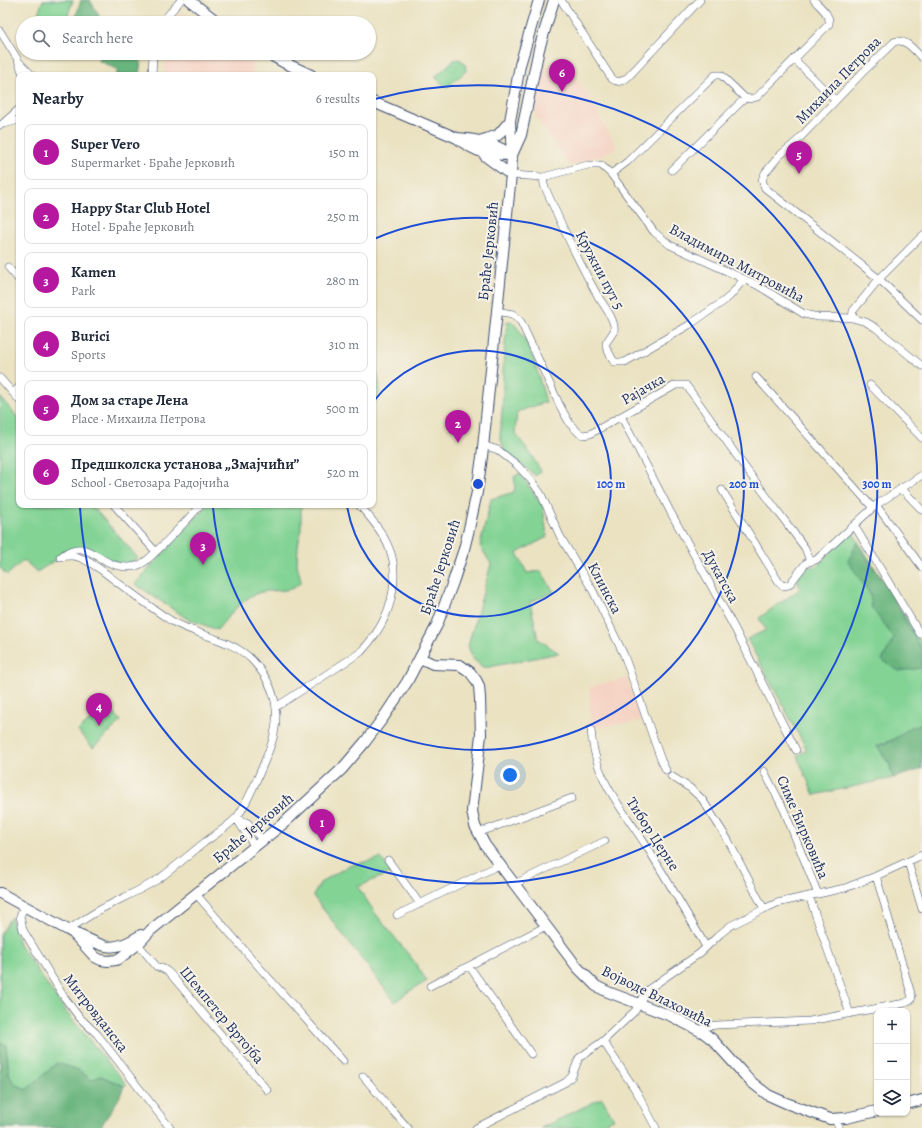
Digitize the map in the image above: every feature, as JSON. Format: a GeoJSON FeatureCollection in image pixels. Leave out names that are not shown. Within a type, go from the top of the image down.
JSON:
{"type":"FeatureCollection","features":[{"type":"Feature","properties":{"kind":"main road"},"geometry":{"type":"LineString","coordinates":[[189,0],[210,16]]}},
{"type":"Feature","properties":{"kind":"main road","name":"Браће Јерковић"},"geometry":{"type":"LineString","coordinates":[[70,932],[95,957],[101,960],[116,960],[138,944],[151,930],[259,844],[326,785],[366,742],[384,718],[407,682],[420,658],[437,624],[453,582],[464,549],[474,510],[483,445],[511,175],[512,155],[510,120],[520,64],[539,0]]}},
{"type":"Feature","properties":{"kind":"main road"},"geometry":{"type":"LineString","coordinates":[[512,155],[521,135],[539,49],[554,0]]}},
{"type":"Feature","properties":{"kind":"main road"},"geometry":{"type":"LineString","coordinates":[[279,60],[305,72]]}},
{"type":"Feature","properties":{"kind":"main road"},"geometry":{"type":"LineString","coordinates":[[376,103],[457,138],[479,141],[500,147],[512,155]]}},
{"type":"Feature","properties":{"kind":"main road"},"geometry":{"type":"LineString","coordinates":[[479,141],[498,135],[510,120]]}},
{"type":"Feature","properties":{"kind":"main road"},"geometry":{"type":"LineString","coordinates":[[457,138],[468,147],[494,161],[511,175]]}},
{"type":"Feature","properties":{"kind":"main road"},"geometry":{"type":"LineString","coordinates":[[478,152],[494,155],[512,155]]}},
{"type":"Feature","properties":{"kind":"main road","name":"Војводе Влаховића"},"geometry":{"type":"LineString","coordinates":[[420,658],[433,664],[460,665],[470,672],[476,680],[479,686],[480,698],[480,735],[472,811],[478,833],[499,865],[577,967],[596,986],[671,1016],[700,1030],[713,1040],[745,1076],[762,1092],[837,1124],[874,1112]]}},
{"type":"Feature","properties":{"kind":"main road","name":"Браће Јерковић"},"geometry":{"type":"LineString","coordinates":[[0,893],[70,932],[106,946],[112,947],[128,942],[151,930]]}},
{"type":"Feature","properties":{"kind":"main road"},"geometry":{"type":"LineString","coordinates":[[910,1103],[922,1100]]}},
{"type":"Feature","properties":{"kind":"street"},"geometry":{"type":"LineString","coordinates":[[167,16],[181,0]]}},
{"type":"Feature","properties":{"kind":"street"},"geometry":{"type":"LineString","coordinates":[[562,0],[612,79],[618,82],[622,82],[628,77],[700,0]]}},
{"type":"Feature","properties":{"kind":"street"},"geometry":{"type":"LineString","coordinates":[[611,174],[627,162],[715,75],[721,75],[745,98],[750,99],[757,97],[830,23],[829,16],[814,0]]}},
{"type":"Feature","properties":{"kind":"street"},"geometry":{"type":"LineString","coordinates":[[0,30],[16,57]]}},
{"type":"Feature","properties":{"kind":"street","name":"Михаила Петрова"},"geometry":{"type":"LineString","coordinates":[[879,278],[765,188],[762,180],[765,173],[779,156],[802,136],[835,100],[892,44],[898,40],[904,42],[922,58]]}},
{"type":"Feature","properties":{"kind":"street"},"geometry":{"type":"LineString","coordinates":[[794,59],[835,100]]}},
{"type":"Feature","properties":{"kind":"street"},"geometry":{"type":"LineString","coordinates":[[18,60],[22,72]]}},
{"type":"Feature","properties":{"kind":"street"},"geometry":{"type":"LineString","coordinates":[[18,60],[29,72]]}},
{"type":"Feature","properties":{"kind":"street"},"geometry":{"type":"LineString","coordinates":[[152,72],[153,60]]}},
{"type":"Feature","properties":{"kind":"street"},"geometry":{"type":"LineString","coordinates":[[672,170],[745,98]]}},
{"type":"Feature","properties":{"kind":"street"},"geometry":{"type":"LineString","coordinates":[[1,125],[16,112]]}},
{"type":"Feature","properties":{"kind":"street"},"geometry":{"type":"LineString","coordinates":[[1,125],[16,121]]}},
{"type":"Feature","properties":{"kind":"street","name":"Владимира Митровића"},"geometry":{"type":"LineString","coordinates":[[511,175],[543,177],[593,164],[601,165],[611,174],[654,232],[666,242],[685,253],[744,279],[804,314],[852,318],[866,322],[876,328],[922,366]]}},
{"type":"Feature","properties":{"kind":"street","name":"Кружни пут 5"},"geometry":{"type":"LineString","coordinates":[[543,177],[544,185],[570,243],[587,278],[613,323],[615,329],[613,334],[606,340],[606,346],[614,362],[625,362],[689,325],[730,296],[744,279]]}},
{"type":"Feature","properties":{"kind":"street"},"geometry":{"type":"LineString","coordinates":[[852,318],[853,311],[879,278],[922,236]]}},
{"type":"Feature","properties":{"kind":"street"},"geometry":{"type":"LineString","coordinates":[[8,267],[16,276]]}},
{"type":"Feature","properties":{"kind":"street"},"geometry":{"type":"LineString","coordinates":[[879,278],[922,320]]}},
{"type":"Feature","properties":{"kind":"street","name":"Рајачка"},"geometry":{"type":"LineString","coordinates":[[496,311],[513,314],[521,322],[560,406],[570,424],[583,435],[590,434],[676,385],[686,385],[805,548],[810,561]]}},
{"type":"Feature","properties":{"kind":"street"},"geometry":{"type":"LineString","coordinates":[[756,377],[874,507],[922,567]]}},
{"type":"Feature","properties":{"kind":"street"},"geometry":{"type":"LineString","coordinates":[[0,378],[16,396]]}},
{"type":"Feature","properties":{"kind":"street"},"geometry":{"type":"LineString","coordinates":[[870,385],[922,438]]}},
{"type":"Feature","properties":{"kind":"street"},"geometry":{"type":"LineString","coordinates":[[13,393],[16,390]]}},
{"type":"Feature","properties":{"kind":"street","name":"Дукатска"},"geometry":{"type":"LineString","coordinates":[[621,416],[671,513],[733,625],[796,750]]}},
{"type":"Feature","properties":{"kind":"street","name":"Клинска"},"geometry":{"type":"LineString","coordinates":[[483,445],[498,450],[517,465],[531,480],[541,494],[560,536],[593,591],[622,650],[668,773],[690,788],[702,799],[728,840],[764,909]]}},
{"type":"Feature","properties":{"kind":"street"},"geometry":{"type":"LineString","coordinates":[[722,490],[780,584],[783,586],[789,585],[806,563],[816,560],[874,507],[922,475]]}},
{"type":"Feature","properties":{"kind":"street"},"geometry":{"type":"LineString","coordinates":[[902,488],[922,510]]}},
{"type":"Feature","properties":{"kind":"street"},"geometry":{"type":"LineString","coordinates":[[117,508],[156,552]]}},
{"type":"Feature","properties":{"kind":"street"},"geometry":{"type":"LineString","coordinates":[[70,932],[96,912],[143,888],[160,877],[236,818],[258,777],[271,746],[276,722],[276,707],[270,686],[263,673],[253,660],[232,646],[198,633],[171,620],[107,574],[89,563],[71,556],[60,557],[68,552],[80,549],[93,553],[109,563],[121,566],[134,566],[142,564],[156,552],[197,508]]}},
{"type":"Feature","properties":{"kind":"street"},"geometry":{"type":"LineString","coordinates":[[276,707],[360,652],[385,618],[390,603],[393,582],[393,562],[384,538],[372,519],[363,508]]}},
{"type":"Feature","properties":{"kind":"street"},"geometry":{"type":"LineString","coordinates":[[854,525],[920,634]]}},
{"type":"Feature","properties":{"kind":"street","name":"Тибор Церне"},"geometry":{"type":"LineString","coordinates":[[591,730],[596,761],[608,788],[655,859],[706,946]]}},
{"type":"Feature","properties":{"kind":"street","name":"Симе Ћирковића"},"geometry":{"type":"LineString","coordinates":[[764,770],[784,810],[818,894]]}},
{"type":"Feature","properties":{"kind":"street"},"geometry":{"type":"LineString","coordinates":[[478,833],[572,798]]}},
{"type":"Feature","properties":{"kind":"street"},"geometry":{"type":"LineString","coordinates":[[236,818],[248,823],[259,844]]}},
{"type":"Feature","properties":{"kind":"street"},"geometry":{"type":"LineString","coordinates":[[514,884],[605,841]]}},
{"type":"Feature","properties":{"kind":"street"},"geometry":{"type":"LineString","coordinates":[[476,1128],[566,1082],[572,1076],[579,1058],[603,1041],[635,1011],[642,996],[646,992],[692,959],[730,926],[782,902],[845,888],[922,855]]}},
{"type":"Feature","properties":{"kind":"street"},"geometry":{"type":"LineString","coordinates":[[388,860],[420,904]]}},
{"type":"Feature","properties":{"kind":"street"},"geometry":{"type":"LineString","coordinates":[[908,862],[922,909]]}},
{"type":"Feature","properties":{"kind":"street"},"geometry":{"type":"LineString","coordinates":[[397,915],[499,865]]}},
{"type":"Feature","properties":{"kind":"street"},"geometry":{"type":"LineString","coordinates":[[700,1030],[708,1026],[717,1025],[810,1021],[905,1003],[911,1000],[912,997],[876,876]]}},
{"type":"Feature","properties":{"kind":"street"},"geometry":{"type":"LineString","coordinates":[[196,894],[343,1061]]}},
{"type":"Feature","properties":{"kind":"street","name":"Симе Ћирковића"},"geometry":{"type":"LineString","coordinates":[[809,896],[850,1014]]}},
{"type":"Feature","properties":{"kind":"street","name":"Митровданска"},"geometry":{"type":"LineString","coordinates":[[24,907],[20,916],[23,930],[64,997],[79,1017],[97,1034],[170,1128]]}},
{"type":"Feature","properties":{"kind":"street"},"geometry":{"type":"LineString","coordinates":[[430,986],[546,926]]}},
{"type":"Feature","properties":{"kind":"street","name":"Шемпетер Вртојба"},"geometry":{"type":"LineString","coordinates":[[138,944],[157,967],[167,970],[267,1090]]}},
{"type":"Feature","properties":{"kind":"street"},"geometry":{"type":"LineString","coordinates":[[469,966],[531,1054]]}},
{"type":"Feature","properties":{"kind":"street"},"geometry":{"type":"LineString","coordinates":[[603,1041],[638,1094],[656,1128]]}},
{"type":"Feature","properties":{"kind":"street"},"geometry":{"type":"LineString","coordinates":[[363,1076],[388,1107],[408,1128]]}},
{"type":"Feature","properties":{"kind":"shaded area"},"geometry":{"type":"Polygon","coordinates":[[[186,14],[189,16],[172,16],[186,14]]]}},
{"type":"Feature","properties":{"kind":"shaded area"},"geometry":{"type":"Polygon","coordinates":[[[564,56],[617,147],[604,155],[570,166],[535,115],[543,69],[564,56]]]}},
{"type":"Feature","properties":{"kind":"shaded area"},"geometry":{"type":"Polygon","coordinates":[[[166,60],[249,60],[252,63],[253,72],[165,72],[166,60]]]}},
{"type":"Feature","properties":{"kind":"shaded area"},"geometry":{"type":"Polygon","coordinates":[[[626,678],[641,721],[590,728],[590,687],[626,678]]]}},
{"type":"Feature","properties":{"kind":"green space"},"geometry":{"type":"Polygon","coordinates":[[[43,0],[73,0],[67,16],[37,16],[43,0]]]}},
{"type":"Feature","properties":{"kind":"green space"},"geometry":{"type":"Polygon","coordinates":[[[81,0],[90,0],[99,16],[76,16],[81,0]]]}},
{"type":"Feature","properties":{"kind":"green space"},"geometry":{"type":"Polygon","coordinates":[[[459,59],[465,63],[466,71],[446,88],[435,77],[454,60],[459,59]]]}},
{"type":"Feature","properties":{"kind":"green space"},"geometry":{"type":"Polygon","coordinates":[[[98,60],[141,60],[139,72],[117,72],[118,70],[98,60]]]}},
{"type":"Feature","properties":{"kind":"green space"},"geometry":{"type":"Polygon","coordinates":[[[511,321],[518,328],[529,347],[546,402],[517,412],[515,433],[541,471],[536,476],[505,452],[500,437],[503,398],[503,366],[507,322],[511,321]]]}},
{"type":"Feature","properties":{"kind":"green space"},"geometry":{"type":"Polygon","coordinates":[[[376,370],[380,389],[376,401],[376,370]]]}},
{"type":"Feature","properties":{"kind":"green space"},"geometry":{"type":"Polygon","coordinates":[[[0,397],[16,416],[16,508],[94,508],[138,558],[131,563],[118,564],[104,560],[80,549],[60,557],[37,572],[24,560],[7,575],[0,568],[0,397]]]}},
{"type":"Feature","properties":{"kind":"green space"},"geometry":{"type":"Polygon","coordinates":[[[520,473],[543,507],[547,537],[517,553],[527,573],[541,571],[554,592],[530,602],[538,639],[559,653],[484,668],[473,659],[468,646],[491,564],[480,546],[491,499],[514,492],[514,477],[520,473]]]}},
{"type":"Feature","properties":{"kind":"green space"},"geometry":{"type":"Polygon","coordinates":[[[204,508],[301,508],[301,528],[297,564],[301,581],[293,588],[287,590],[258,593],[246,599],[235,609],[217,630],[186,618],[135,584],[204,508]]]}},
{"type":"Feature","properties":{"kind":"green space"},"geometry":{"type":"Polygon","coordinates":[[[851,530],[922,645],[922,727],[877,746],[890,765],[893,778],[814,795],[797,756],[807,750],[747,639],[766,630],[759,618],[800,589],[798,578],[800,574],[809,566],[816,567],[851,530]]]}},
{"type":"Feature","properties":{"kind":"green space"},"geometry":{"type":"Polygon","coordinates":[[[857,543],[890,592],[922,651],[922,668],[899,671],[882,660],[894,638],[872,608],[870,594],[848,561],[857,543]]]}},
{"type":"Feature","properties":{"kind":"green space"},"geometry":{"type":"Polygon","coordinates":[[[106,705],[121,721],[93,748],[78,731],[106,705]]]}},
{"type":"Feature","properties":{"kind":"green space"},"geometry":{"type":"Polygon","coordinates":[[[922,725],[922,769],[893,778],[890,765],[877,746],[893,740],[911,727],[922,725]]]}},
{"type":"Feature","properties":{"kind":"green space"},"geometry":{"type":"Polygon","coordinates":[[[381,858],[391,872],[358,887],[375,913],[413,960],[427,981],[408,992],[395,1002],[313,896],[320,883],[348,866],[381,858]]]}},
{"type":"Feature","properties":{"kind":"green space"},"geometry":{"type":"Polygon","coordinates":[[[11,917],[19,944],[66,1012],[127,1085],[124,1086],[101,1076],[91,1080],[79,1070],[26,1090],[13,1082],[9,1073],[6,1045],[0,1044],[0,934],[11,917]]]}},
{"type":"Feature","properties":{"kind":"green space"},"geometry":{"type":"Polygon","coordinates":[[[0,1044],[6,1045],[9,1073],[13,1082],[26,1090],[57,1063],[79,1070],[91,1080],[101,1076],[124,1086],[119,1098],[100,1128],[0,1128],[0,1044]]]}},
{"type":"Feature","properties":{"kind":"green space"},"geometry":{"type":"Polygon","coordinates":[[[602,1098],[614,1119],[594,1128],[541,1128],[602,1098]]]}},
{"type":"Feature","properties":{"kind":"place","name":"Предшколска установа „Змајчићи”"},"geometry":{"type":"Point","coordinates":[562,92]}},
{"type":"Feature","properties":{"kind":"place","name":"Дом за старе Лена"},"geometry":{"type":"Point","coordinates":[799,174]}},
{"type":"Feature","properties":{"kind":"place","name":"Happy Star Club Hotel"},"geometry":{"type":"Point","coordinates":[458,443]}},
{"type":"Feature","properties":{"kind":"place","name":"Kamen"},"geometry":{"type":"Point","coordinates":[203,565]}},
{"type":"Feature","properties":{"kind":"place","name":"Burici"},"geometry":{"type":"Point","coordinates":[99,726]}},
{"type":"Feature","properties":{"kind":"place","name":"Super Vero"},"geometry":{"type":"Point","coordinates":[322,842]}}]}
